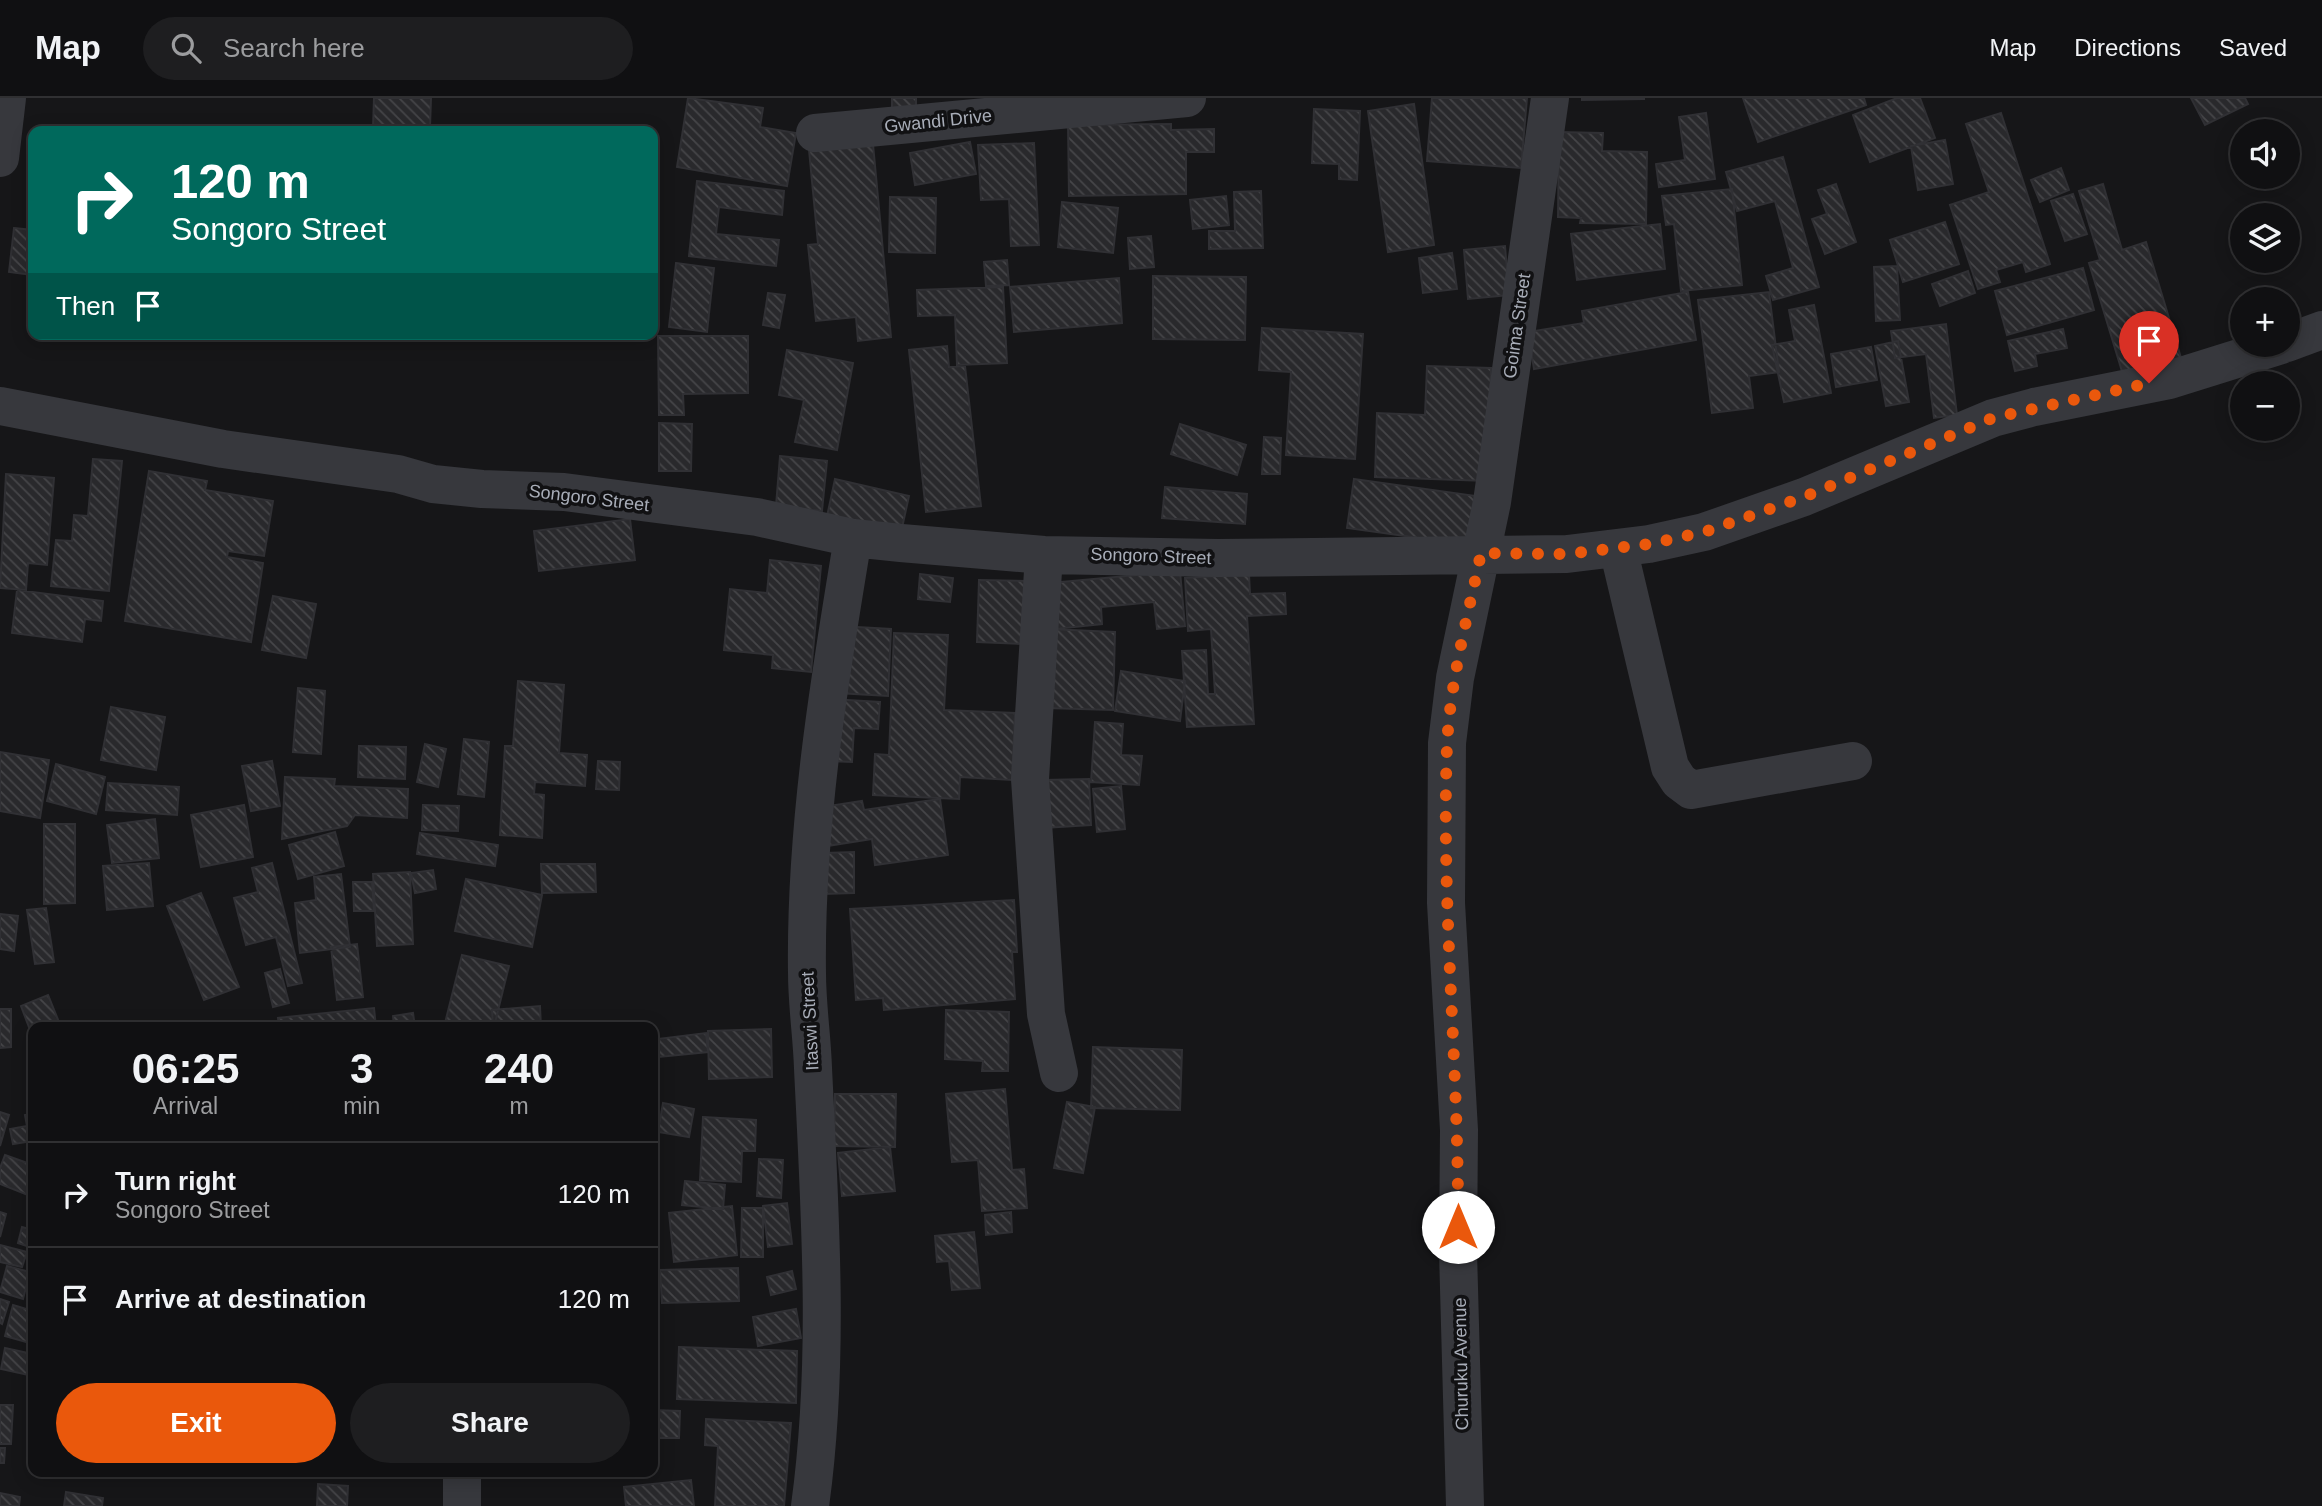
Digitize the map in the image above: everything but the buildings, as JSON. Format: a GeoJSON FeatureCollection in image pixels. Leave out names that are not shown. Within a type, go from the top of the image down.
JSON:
{"type":"FeatureCollection","features":[{"type":"Feature","properties":{"kind":"street"},"geometry":{"type":"LineString","coordinates":[[0,158],[7,98]]}},
{"type":"Feature","properties":{"kind":"street","name":"Goima Street"},"geometry":{"type":"LineString","coordinates":[[1481,553],[1492,502],[1550,98]]}},
{"type":"Feature","properties":{"kind":"street","name":"Gwandi Drive"},"geometry":{"type":"LineString","coordinates":[[815,133],[1171,99]]}},
{"type":"Feature","properties":{"kind":"street"},"geometry":{"type":"LineString","coordinates":[[2300,338],[2322,330]]}},
{"type":"Feature","properties":{"kind":"street","name":"Songoro Street"},"geometry":{"type":"LineString","coordinates":[[0,406],[223,449],[398,474],[433,484],[564,492],[757,517],[853,538],[1044,555],[1300,559],[1481,553],[1567,554],[1618,548],[1704,532],[1752,516],[1993,418],[2169,380],[2243,357]]}},
{"type":"Feature","properties":{"kind":"street","name":"Itaswi Street"},"geometry":{"type":"LineString","coordinates":[[810,1506],[819,1441],[823,1301],[807,974],[811,862],[832,663],[853,538]]}},
{"type":"Feature","properties":{"kind":"street"},"geometry":{"type":"LineString","coordinates":[[1618,548],[1670,767],[1679,781],[1691,790],[1853,761]]}},
{"type":"Feature","properties":{"kind":"street","name":"Churuku Avenue"},"geometry":{"type":"LineString","coordinates":[[1465,1506],[1458,1266],[1459,1130],[1446,903],[1447,743],[1455,678],[1481,553]]}},
{"type":"Feature","properties":{"kind":"street"},"geometry":{"type":"LineString","coordinates":[[1044,555],[1030,779],[1046,1014],[1059,1073]]}},
{"type":"Feature","properties":{"kind":"street"},"geometry":{"type":"LineString","coordinates":[[461,1506],[462,1477]]}},
{"type":"Feature","properties":{"kind":"route"},"geometry":{"type":"LineString","coordinates":[[1458,1227],[1459,1130],[1446,903],[1447,743],[1455,678],[1481,553],[1567,554],[1649,544],[1704,532],[1804,497],[1993,418],[2149,383]]}}]}
